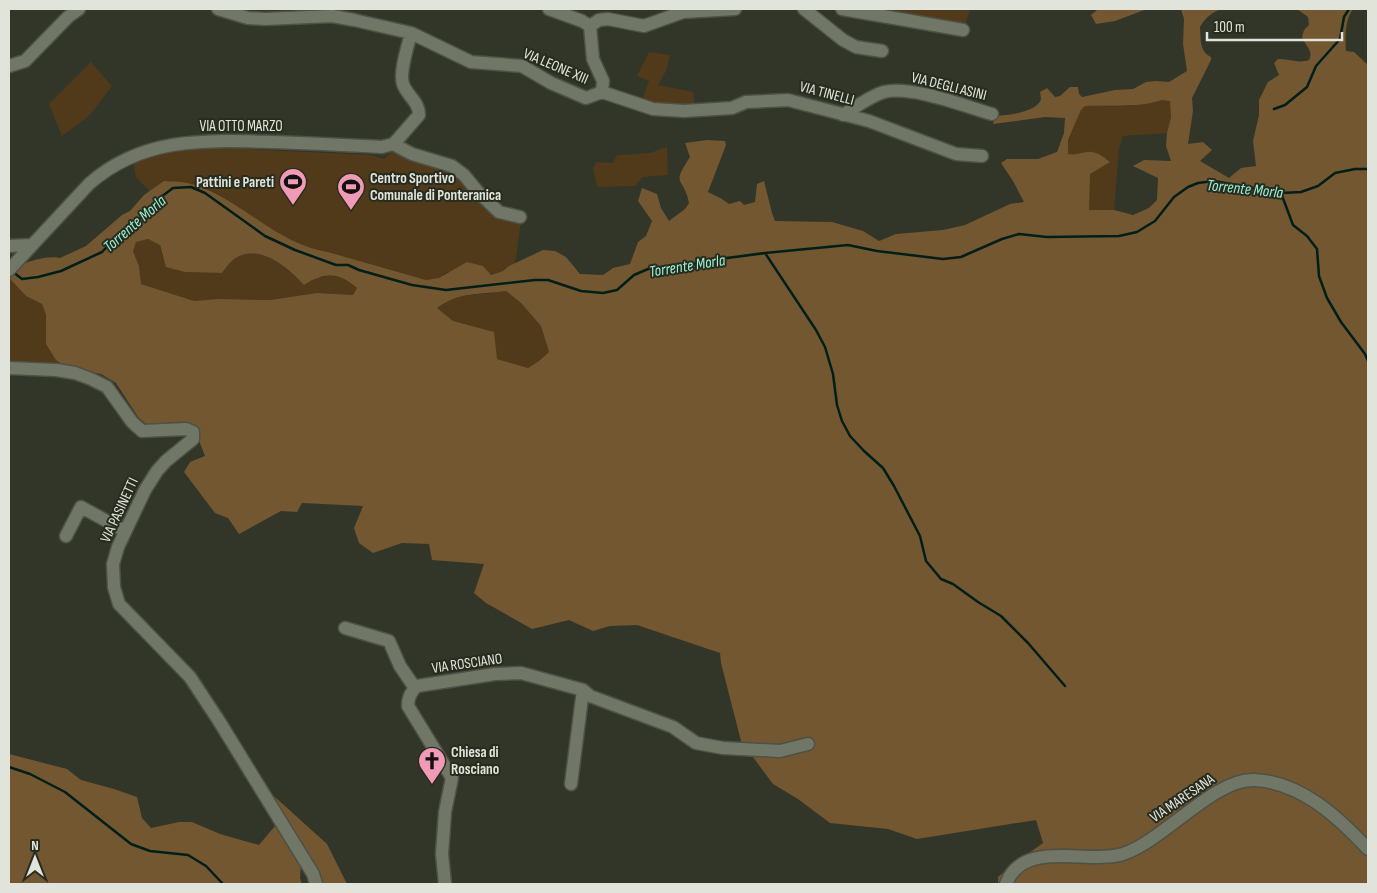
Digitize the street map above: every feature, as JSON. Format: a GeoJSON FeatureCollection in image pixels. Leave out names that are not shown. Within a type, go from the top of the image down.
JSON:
{"type":"FeatureCollection","features":[{"type":"Feature","properties":{"kind":"street"},"geometry":{"type":"LineString","coordinates":[[9,66],[25,61],[77,9]]}},
{"type":"Feature","properties":{"kind":"street","name":"VIA LEONE XIII"},"geometry":{"type":"LineString","coordinates":[[218,9],[257,19],[332,16],[354,20],[411,33],[471,62],[522,66],[550,82],[586,98],[602,92]]}},
{"type":"Feature","properties":{"kind":"street"},"geometry":{"type":"LineString","coordinates":[[549,9],[582,21],[590,26]]}},
{"type":"Feature","properties":{"kind":"street"},"geometry":{"type":"LineString","coordinates":[[590,26],[599,20],[608,19],[644,26],[683,12],[735,9]]}},
{"type":"Feature","properties":{"kind":"street"},"geometry":{"type":"LineString","coordinates":[[804,9],[843,40],[856,47],[882,51]]}},
{"type":"Feature","properties":{"kind":"street"},"geometry":{"type":"LineString","coordinates":[[842,9],[963,30]]}},
{"type":"Feature","properties":{"kind":"street"},"geometry":{"type":"LineString","coordinates":[[590,26],[593,59],[603,81],[602,92]]}},
{"type":"Feature","properties":{"kind":"street"},"geometry":{"type":"LineString","coordinates":[[411,33],[401,76],[404,86],[417,103],[419,114],[393,144],[412,154],[452,166],[464,175],[478,192],[499,212],[520,217]]}},
{"type":"Feature","properties":{"kind":"street","name":"VIA DEGLI ASINI"},"geometry":{"type":"LineString","coordinates":[[843,114],[882,93],[897,90],[914,92],[992,114]]}},
{"type":"Feature","properties":{"kind":"street","name":"VIA TINELLI"},"geometry":{"type":"LineString","coordinates":[[602,92],[653,109],[684,111],[732,108],[746,102],[788,100],[869,121],[956,154],[982,156]]}},
{"type":"Feature","properties":{"kind":"street","name":"VIA OTTO MARZO"},"geometry":{"type":"LineString","coordinates":[[12,262],[32,245],[100,174],[117,163],[155,148],[211,140],[382,147],[393,144]]}},
{"type":"Feature","properties":{"kind":"street"},"geometry":{"type":"LineString","coordinates":[[9,246],[32,245]]}},
{"type":"Feature","properties":{"kind":"street","name":"VIA PASINETTI"},"geometry":{"type":"LineString","coordinates":[[9,368],[56,370],[80,374],[107,387],[132,422],[142,431],[186,429],[193,432],[193,439],[166,461],[145,490],[125,531],[113,564],[114,587],[119,604],[190,677],[219,720],[308,865],[316,884]]}},
{"type":"Feature","properties":{"kind":"street"},"geometry":{"type":"LineString","coordinates":[[66,536],[81,507],[125,531]]}},
{"type":"Feature","properties":{"kind":"street"},"geometry":{"type":"LineString","coordinates":[[345,628],[390,641],[400,666],[415,688]]}},
{"type":"Feature","properties":{"kind":"street","name":"VIA ROSCIANO"},"geometry":{"type":"LineString","coordinates":[[445,884],[442,854],[445,812],[452,778],[408,706],[408,699],[417,686],[495,674],[521,673],[583,690],[590,696],[673,727],[696,743],[723,748],[780,752],[808,744]]}},
{"type":"Feature","properties":{"kind":"street"},"geometry":{"type":"LineString","coordinates":[[571,784],[583,690]]}},
{"type":"Feature","properties":{"kind":"street","name":"VIA MARESANA"},"geometry":{"type":"LineString","coordinates":[[1006,884],[1014,870],[1037,858],[1054,855],[1121,855],[1137,849],[1199,804],[1236,782],[1251,779],[1267,781],[1290,789],[1319,803],[1344,824],[1368,849]]}},
{"type":"Feature","properties":{"kind":"shaded area"},"geometry":{"type":"Polygon","coordinates":[[[897,9],[970,9],[965,26],[897,13],[897,9]]]}},
{"type":"Feature","properties":{"kind":"shaded area"},"geometry":{"type":"Polygon","coordinates":[[[1147,9],[1115,21],[1096,24],[1091,15],[1097,10],[1147,9]]]}},
{"type":"Feature","properties":{"kind":"shaded area"},"geometry":{"type":"Polygon","coordinates":[[[1181,9],[1222,9],[1209,16],[1200,27],[1204,51],[1211,57],[1211,60],[1192,98],[1193,111],[1188,144],[1203,142],[1212,150],[1200,161],[1229,178],[1241,168],[1256,166],[1253,141],[1259,115],[1259,100],[1268,82],[1279,75],[1274,63],[1278,59],[1309,60],[1310,51],[1302,37],[1304,30],[1309,25],[1308,17],[1297,9],[1353,9],[1347,24],[1346,51],[1354,52],[1368,65],[1368,884],[998,884],[998,877],[1043,843],[1036,820],[917,839],[888,829],[830,823],[798,799],[773,784],[741,741],[720,653],[637,625],[610,626],[593,631],[569,620],[532,629],[486,603],[474,593],[484,564],[432,560],[429,544],[402,543],[373,553],[359,543],[354,528],[363,506],[302,503],[297,512],[281,511],[239,534],[228,518],[215,513],[184,472],[190,462],[205,456],[196,427],[146,424],[138,417],[116,383],[101,374],[70,369],[56,360],[46,344],[46,315],[42,304],[26,296],[10,279],[13,271],[21,265],[42,258],[60,258],[86,246],[122,215],[130,211],[144,195],[164,181],[188,183],[209,191],[226,199],[291,240],[309,247],[426,280],[439,278],[467,262],[483,266],[491,275],[503,271],[509,266],[543,250],[555,251],[566,257],[580,274],[603,275],[613,268],[630,264],[638,242],[646,236],[652,221],[638,201],[642,188],[657,194],[661,208],[669,221],[685,209],[689,203],[680,178],[684,166],[690,157],[685,143],[707,140],[725,141],[726,145],[708,192],[729,204],[740,201],[744,205],[755,202],[757,184],[764,181],[775,221],[832,222],[863,231],[879,241],[896,234],[943,230],[965,225],[1010,204],[1024,202],[1001,163],[1007,159],[1038,159],[1057,152],[1064,133],[1065,118],[1045,117],[993,124],[995,115],[1017,113],[1035,107],[1041,100],[1040,92],[1047,88],[1055,97],[1060,96],[1070,87],[1078,87],[1079,94],[1082,97],[1115,90],[1133,89],[1146,82],[1169,82],[1187,71],[1183,44],[1184,19],[1181,9]],[[1162,100],[1134,105],[1085,106],[1081,110],[1068,140],[1068,154],[1092,152],[1110,162],[1090,174],[1089,210],[1114,210],[1133,215],[1149,208],[1157,200],[1158,178],[1133,166],[1144,160],[1171,161],[1166,146],[1171,117],[1170,101],[1162,100]],[[148,239],[136,242],[133,251],[139,266],[141,284],[194,301],[218,299],[270,300],[317,293],[353,295],[357,288],[344,279],[331,276],[318,278],[304,285],[282,265],[264,255],[254,254],[245,254],[234,259],[222,273],[185,272],[166,267],[160,245],[148,239]],[[506,291],[470,295],[454,299],[437,308],[453,321],[494,332],[497,359],[528,368],[549,352],[541,326],[521,303],[506,291]]]}},
{"type":"Feature","properties":{"kind":"shaded area"},"geometry":{"type":"Polygon","coordinates":[[[649,52],[670,55],[666,71],[658,85],[693,92],[695,108],[655,106],[642,100],[649,81],[637,76],[649,52]]]}},
{"type":"Feature","properties":{"kind":"shaded area"},"geometry":{"type":"Polygon","coordinates":[[[91,62],[112,86],[90,115],[62,136],[49,104],[91,62]]]}},
{"type":"Feature","properties":{"kind":"shaded area"},"geometry":{"type":"Polygon","coordinates":[[[1170,100],[1171,117],[1167,133],[1123,136],[1119,149],[1114,210],[1088,210],[1089,174],[1110,161],[1092,152],[1075,155],[1068,154],[1068,140],[1081,110],[1085,106],[1134,105],[1170,100]]]}},
{"type":"Feature","properties":{"kind":"shaded area","name":"Centro Sportivo Comunale di Ponteranica"},"geometry":{"type":"Polygon","coordinates":[[[205,147],[370,155],[384,159],[392,152],[460,174],[484,209],[501,219],[521,221],[515,264],[503,271],[490,275],[448,272],[439,278],[426,280],[328,252],[311,249],[286,238],[214,193],[155,188],[150,192],[136,177],[133,162],[158,152],[204,149],[205,147]]]}},
{"type":"Feature","properties":{"kind":"shaded area"},"geometry":{"type":"Polygon","coordinates":[[[667,147],[668,175],[643,177],[635,186],[597,187],[593,169],[596,162],[613,163],[617,155],[650,153],[667,147]]]}},
{"type":"Feature","properties":{"kind":"shaded area"},"geometry":{"type":"Polygon","coordinates":[[[148,239],[160,245],[162,256],[186,272],[222,273],[234,259],[245,254],[254,254],[264,255],[282,265],[304,285],[318,278],[331,276],[344,279],[357,288],[353,295],[317,293],[270,300],[219,299],[194,301],[141,284],[139,266],[133,251],[136,241],[148,239]]]}},
{"type":"Feature","properties":{"kind":"shaded area"},"geometry":{"type":"Polygon","coordinates":[[[10,279],[26,296],[42,304],[46,315],[46,344],[70,369],[9,364],[10,279]]]}},
{"type":"Feature","properties":{"kind":"shaded area"},"geometry":{"type":"Polygon","coordinates":[[[506,291],[521,303],[541,326],[549,352],[528,368],[497,359],[437,308],[462,296],[506,291]]]}},
{"type":"Feature","properties":{"kind":"shaded area"},"geometry":{"type":"Polygon","coordinates":[[[9,754],[67,769],[81,780],[137,797],[142,818],[151,828],[179,822],[192,822],[220,834],[259,845],[275,826],[261,803],[275,797],[327,844],[347,884],[319,884],[301,864],[300,878],[302,884],[9,884],[9,754]]]}},
{"type":"Feature","properties":{"kind":"waterway"},"geometry":{"type":"LineString","coordinates":[[1274,109],[1285,105],[1307,87],[1316,66],[1340,39],[1344,17],[1349,9]]}},
{"type":"Feature","properties":{"kind":"waterway","name":"Torrente Morla"},"geometry":{"type":"LineString","coordinates":[[13,272],[22,279],[38,277],[61,271],[102,252],[124,229],[148,213],[161,197],[173,188],[191,187],[205,193],[265,236],[295,250],[336,265],[348,265],[412,285],[446,290],[548,280],[581,291],[603,293],[617,290],[634,275],[648,269],[683,267],[704,261],[765,253],[848,245],[877,251],[943,259],[961,257],[1002,239],[1019,234],[1047,237],[1119,236],[1137,232],[1155,221],[1174,197],[1188,187],[1198,183],[1214,181],[1281,193],[1301,192],[1318,186],[1335,173],[1355,169],[1368,169]]}},
{"type":"Feature","properties":{"kind":"waterway"},"geometry":{"type":"LineString","coordinates":[[1281,193],[1293,225],[1307,236],[1317,249],[1319,276],[1327,298],[1368,361]]}},
{"type":"Feature","properties":{"kind":"waterway"},"geometry":{"type":"LineString","coordinates":[[765,253],[816,330],[825,347],[833,374],[837,405],[842,421],[850,436],[883,468],[894,486],[920,536],[926,561],[941,579],[953,584],[1001,616],[1028,643],[1065,686]]}},
{"type":"Feature","properties":{"kind":"waterway"},"geometry":{"type":"LineString","coordinates":[[9,767],[30,774],[65,792],[131,844],[150,851],[188,855],[206,866],[223,884]]}},
{"type":"Feature","properties":{"kind":"place","name":"Pattini e Pareti"},"geometry":{"type":"Point","coordinates":[293,206]}},
{"type":"Feature","properties":{"kind":"place","name":"Centro Sportivo Comunale di Ponteranica"},"geometry":{"type":"Point","coordinates":[351,211]}},
{"type":"Feature","properties":{"kind":"place","name":"Chiesa di Rosciano"},"geometry":{"type":"Point","coordinates":[432,785]}}]}
